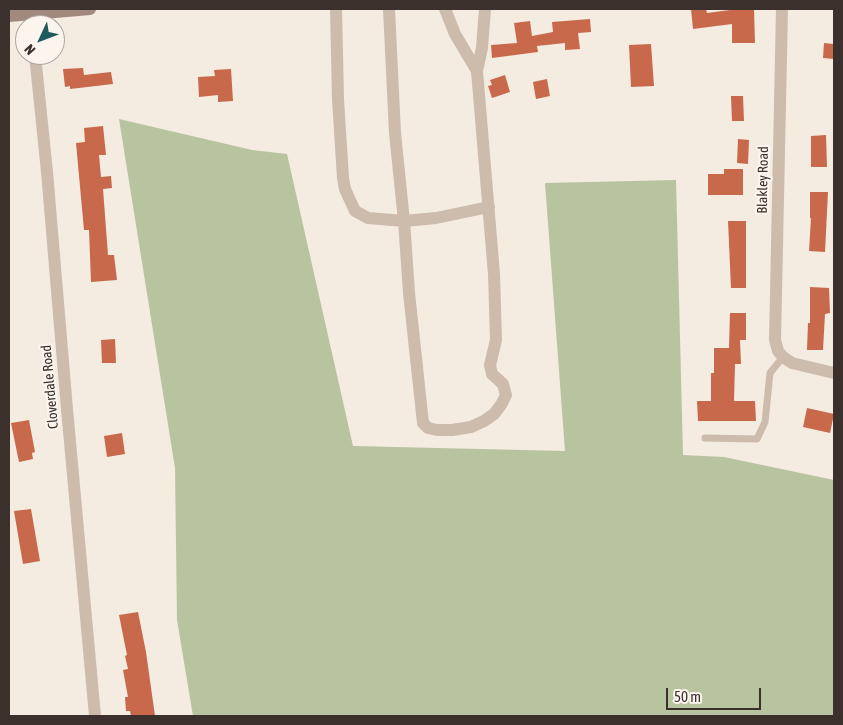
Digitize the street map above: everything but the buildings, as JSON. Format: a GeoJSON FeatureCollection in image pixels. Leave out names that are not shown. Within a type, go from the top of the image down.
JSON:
{"type":"FeatureCollection","features":[{"type":"Feature","properties":{"kind":"main road"},"geometry":{"type":"LineString","coordinates":[[58,15],[90,9]]}},
{"type":"Feature","properties":{"kind":"street"},"geometry":{"type":"LineString","coordinates":[[336,9],[338,100],[345,189],[355,211],[368,218],[404,221],[436,218],[489,207]]}},
{"type":"Feature","properties":{"kind":"street"},"geometry":{"type":"LineString","coordinates":[[389,9],[395,133],[404,221],[408,292],[422,423],[428,428],[437,430],[452,430],[484,421],[498,410],[506,395],[503,384],[492,374],[490,365],[496,340],[496,318],[489,207],[477,71],[482,48],[485,9]]}},
{"type":"Feature","properties":{"kind":"street"},"geometry":{"type":"LineString","coordinates":[[445,9],[455,34],[477,71]]}},
{"type":"Feature","properties":{"kind":"street","name":"Blakley Road"},"geometry":{"type":"LineString","coordinates":[[781,354],[775,340],[782,9]]}},
{"type":"Feature","properties":{"kind":"street","name":"Cloverdale Road"},"geometry":{"type":"LineString","coordinates":[[36,65],[95,716]]}},
{"type":"Feature","properties":{"kind":"street"},"geometry":{"type":"LineString","coordinates":[[781,354],[797,365],[834,373]]}},
{"type":"Feature","properties":{"kind":"lane"},"geometry":{"type":"LineString","coordinates":[[705,438],[757,439],[765,422],[770,373],[781,354]]}},
{"type":"Feature","properties":{"kind":"green space"},"geometry":{"type":"Polygon","coordinates":[[[119,119],[252,150],[287,154],[353,446],[565,451],[545,183],[676,180],[683,455],[724,457],[834,480],[834,716],[193,716],[177,620],[175,468],[119,119]]]}}]}
